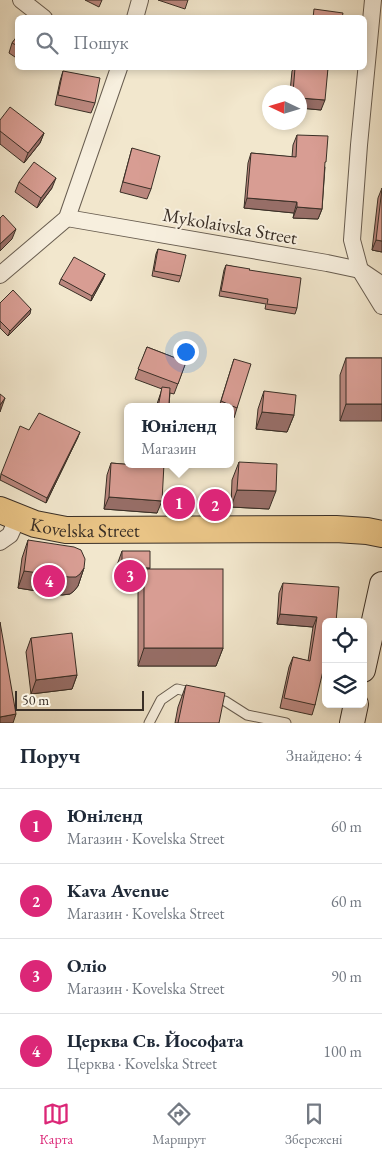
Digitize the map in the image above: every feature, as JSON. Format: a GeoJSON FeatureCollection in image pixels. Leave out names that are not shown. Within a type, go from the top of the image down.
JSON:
{"type":"FeatureCollection","features":[{"type":"Feature","properties":{"kind":"main road","name":"Kovelska Street"},"geometry":{"type":"LineString","coordinates":[[9,514],[35,524],[66,530],[336,529],[382,534]]}},
{"type":"Feature","properties":{"kind":"street"},"geometry":{"type":"LineString","coordinates":[[21,0],[40,15]]}},
{"type":"Feature","properties":{"kind":"street"},"geometry":{"type":"LineString","coordinates":[[136,15],[140,0]]}},
{"type":"Feature","properties":{"kind":"street"},"geometry":{"type":"LineString","coordinates":[[367,68],[374,0]]}},
{"type":"Feature","properties":{"kind":"street"},"geometry":{"type":"LineString","coordinates":[[0,275],[67,218],[115,70]]}},
{"type":"Feature","properties":{"kind":"street"},"geometry":{"type":"LineString","coordinates":[[367,70],[352,240],[360,270],[382,306]]}},
{"type":"Feature","properties":{"kind":"street","name":"Mykolaivska Street"},"geometry":{"type":"LineString","coordinates":[[67,218],[360,270],[382,285]]}},
{"type":"Feature","properties":{"kind":"street"},"geometry":{"type":"LineString","coordinates":[[0,542],[10,535],[9,514]]}},
{"type":"Feature","properties":{"kind":"street"},"geometry":{"type":"LineString","coordinates":[[365,663],[382,584]]}},
{"type":"Feature","properties":{"kind":"street"},"geometry":{"type":"LineString","coordinates":[[352,723],[355,708]]}},
{"type":"Feature","properties":{"kind":"lane"},"geometry":{"type":"LineString","coordinates":[[150,723],[162,700],[177,689],[225,701],[246,715],[286,723]]}},
{"type":"Feature","properties":{"kind":"building"},"geometry":{"type":"Polygon","coordinates":[[[314,9],[343,13],[343,15],[313,15],[314,9]]]}},
{"type":"Feature","properties":{"kind":"building"},"geometry":{"type":"Polygon","coordinates":[[[295,70],[328,70],[325,100],[307,99],[307,85],[294,85],[295,70]]]}},
{"type":"Feature","properties":{"kind":"building"},"geometry":{"type":"Polygon","coordinates":[[[63,71],[100,78],[95,103],[58,95],[63,71]]]}},
{"type":"Feature","properties":{"kind":"building"},"geometry":{"type":"Polygon","coordinates":[[[10,107],[44,133],[28,153],[0,131],[0,120],[10,107]]]}},
{"type":"Feature","properties":{"kind":"building"},"geometry":{"type":"Polygon","coordinates":[[[297,135],[328,136],[322,209],[297,207],[297,202],[247,198],[251,153],[296,157],[297,135]]]}},
{"type":"Feature","properties":{"kind":"building"},"geometry":{"type":"Polygon","coordinates":[[[132,148],[160,156],[151,189],[123,182],[132,148]]]}},
{"type":"Feature","properties":{"kind":"building"},"geometry":{"type":"Polygon","coordinates":[[[34,162],[56,178],[41,198],[19,182],[34,162]]]}},
{"type":"Feature","properties":{"kind":"building"},"geometry":{"type":"Polygon","coordinates":[[[382,188],[382,241],[376,240],[382,188]]]}},
{"type":"Feature","properties":{"kind":"building"},"geometry":{"type":"Polygon","coordinates":[[[3,215],[16,229],[0,244],[0,218],[3,215]]]}},
{"type":"Feature","properties":{"kind":"building"},"geometry":{"type":"Polygon","coordinates":[[[158,249],[186,255],[181,276],[154,271],[158,249]]]}},
{"type":"Feature","properties":{"kind":"building"},"geometry":{"type":"Polygon","coordinates":[[[74,257],[105,274],[92,296],[61,279],[74,257]]]}},
{"type":"Feature","properties":{"kind":"building"},"geometry":{"type":"Polygon","coordinates":[[[226,265],[301,278],[297,308],[267,304],[268,299],[221,291],[226,265]]]}},
{"type":"Feature","properties":{"kind":"building"},"geometry":{"type":"Polygon","coordinates":[[[13,290],[31,309],[10,331],[0,321],[0,303],[13,290]]]}},
{"type":"Feature","properties":{"kind":"building"},"geometry":{"type":"Polygon","coordinates":[[[147,347],[186,362],[178,384],[138,369],[147,347]]]}},
{"type":"Feature","properties":{"kind":"building"},"geometry":{"type":"Polygon","coordinates":[[[346,358],[382,358],[382,404],[346,404],[346,358]]]}},
{"type":"Feature","properties":{"kind":"building"},"geometry":{"type":"Polygon","coordinates":[[[234,359],[251,364],[237,408],[234,407],[234,403],[221,401],[234,359]]]}},
{"type":"Feature","properties":{"kind":"building"},"geometry":{"type":"Polygon","coordinates":[[[162,387],[170,388],[169,403],[159,403],[162,387]]]}},
{"type":"Feature","properties":{"kind":"building"},"geometry":{"type":"Polygon","coordinates":[[[264,391],[296,395],[294,415],[262,412],[264,391]]]}},
{"type":"Feature","properties":{"kind":"building"},"geometry":{"type":"Polygon","coordinates":[[[0,394],[5,398],[0,405],[0,394]]]}},
{"type":"Feature","properties":{"kind":"building"},"geometry":{"type":"Polygon","coordinates":[[[39,413],[80,432],[47,498],[1,474],[20,426],[29,430],[39,413]]]}},
{"type":"Feature","properties":{"kind":"building"},"geometry":{"type":"Polygon","coordinates":[[[239,462],[277,464],[276,491],[237,490],[239,462]]]}},
{"type":"Feature","properties":{"kind":"building"},"geometry":{"type":"Polygon","coordinates":[[[111,463],[124,464],[124,468],[164,468],[162,501],[109,497],[111,463]]]}},
{"type":"Feature","properties":{"kind":"building"},"geometry":{"type":"Polygon","coordinates":[[[28,540],[74,547],[81,550],[85,559],[84,568],[76,577],[24,571],[28,540]]]}},
{"type":"Feature","properties":{"kind":"building"},"geometry":{"type":"Polygon","coordinates":[[[122,551],[150,551],[150,568],[122,567],[122,551]]]}},
{"type":"Feature","properties":{"kind":"building"},"geometry":{"type":"Polygon","coordinates":[[[144,569],[223,569],[223,648],[144,648],[144,569]]]}},
{"type":"Feature","properties":{"kind":"building"},"geometry":{"type":"Polygon","coordinates":[[[283,583],[339,587],[336,618],[322,618],[322,675],[315,705],[284,698],[293,657],[310,661],[317,617],[280,614],[283,583]]]}},
{"type":"Feature","properties":{"kind":"building"},"geometry":{"type":"Polygon","coordinates":[[[0,622],[16,714],[0,717],[0,622]]]}},
{"type":"Feature","properties":{"kind":"building"},"geometry":{"type":"Polygon","coordinates":[[[72,633],[77,675],[36,680],[31,638],[72,633]]]}},
{"type":"Feature","properties":{"kind":"building"},"geometry":{"type":"Polygon","coordinates":[[[186,685],[225,693],[219,723],[178,723],[186,685]]]}},
{"type":"Feature","properties":{"kind":"place","name":"Юніленд"},"geometry":{"type":"Point","coordinates":[179,503]}},
{"type":"Feature","properties":{"kind":"place","name":"Kava Avenue"},"geometry":{"type":"Point","coordinates":[215,505]}},
{"type":"Feature","properties":{"kind":"place","name":"Оліо"},"geometry":{"type":"Point","coordinates":[130,576]}},
{"type":"Feature","properties":{"kind":"place","name":"Церква Св. Йософата"},"geometry":{"type":"Point","coordinates":[49,581]}}]}
